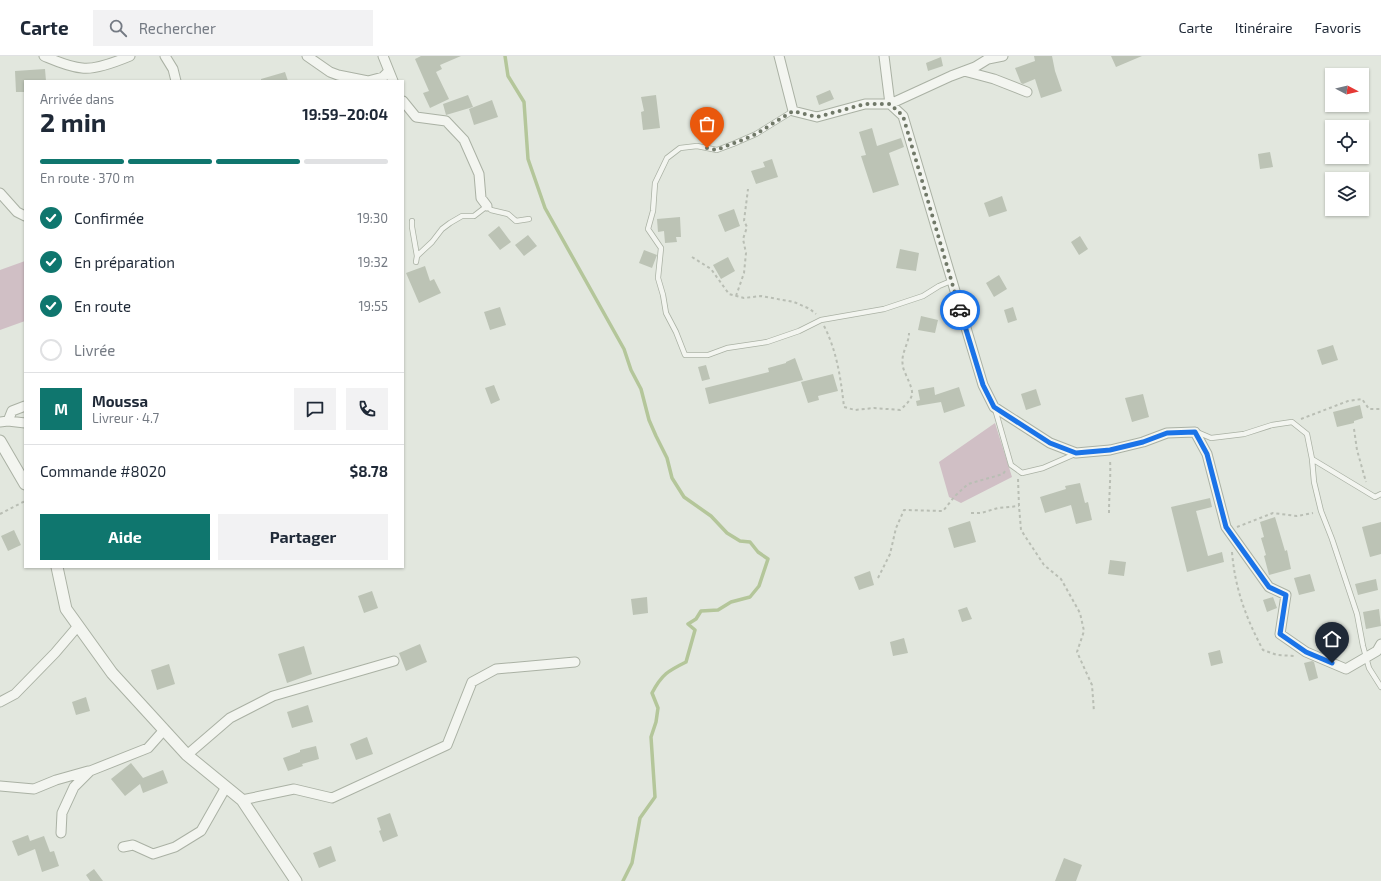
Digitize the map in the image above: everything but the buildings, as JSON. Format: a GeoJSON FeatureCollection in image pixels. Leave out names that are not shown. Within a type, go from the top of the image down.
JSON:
{"type":"FeatureCollection","features":[{"type":"Feature","properties":{"kind":"street"},"geometry":{"type":"LineString","coordinates":[[44,56],[64,64],[84,69],[110,64],[130,56]]}},
{"type":"Feature","properties":{"kind":"street"},"geometry":{"type":"LineString","coordinates":[[165,56],[173,68],[176,80]]}},
{"type":"Feature","properties":{"kind":"street"},"geometry":{"type":"LineString","coordinates":[[307,56],[330,72],[363,80]]}},
{"type":"Feature","properties":{"kind":"street"},"geometry":{"type":"LineString","coordinates":[[383,56],[393,80]]}},
{"type":"Feature","properties":{"kind":"street"},"geometry":{"type":"LineString","coordinates":[[779,56],[793,111],[817,117],[865,104],[890,104],[975,67],[988,59],[1003,56]]}},
{"type":"Feature","properties":{"kind":"street"},"geometry":{"type":"LineString","coordinates":[[884,56],[890,104],[903,116],[983,385],[994,407],[1050,443],[1076,453],[1110,450],[1143,442],[1167,433],[1195,432],[1207,454],[1226,527],[1269,587],[1286,595],[1280,634],[1306,652],[1346,668],[1377,650],[1381,644]]}},
{"type":"Feature","properties":{"kind":"street"},"geometry":{"type":"LineString","coordinates":[[371,80],[383,76],[389,71]]}},
{"type":"Feature","properties":{"kind":"street"},"geometry":{"type":"LineString","coordinates":[[964,71],[994,79],[1027,92]]}},
{"type":"Feature","properties":{"kind":"street"},"geometry":{"type":"LineString","coordinates":[[404,102],[416,117],[446,122],[464,140],[479,174],[481,198],[487,206]]}},
{"type":"Feature","properties":{"kind":"street"},"geometry":{"type":"LineString","coordinates":[[0,193],[17,212],[24,216]]}},
{"type":"Feature","properties":{"kind":"street"},"geometry":{"type":"LineString","coordinates":[[4,421],[12,411],[24,406]]}},
{"type":"Feature","properties":{"kind":"street"},"geometry":{"type":"LineString","coordinates":[[4,421],[24,423]]}},
{"type":"Feature","properties":{"kind":"street"},"geometry":{"type":"LineString","coordinates":[[0,441],[24,482]]}},
{"type":"Feature","properties":{"kind":"street"},"geometry":{"type":"LineString","coordinates":[[57,568],[66,609],[112,673],[187,755],[242,800],[296,881]]}},
{"type":"Feature","properties":{"kind":"street"},"geometry":{"type":"LineString","coordinates":[[0,702],[15,694],[55,653],[78,626]]}},
{"type":"Feature","properties":{"kind":"street"},"geometry":{"type":"LineString","coordinates":[[187,755],[230,718],[273,696],[394,661]]}},
{"type":"Feature","properties":{"kind":"street"},"geometry":{"type":"LineString","coordinates":[[242,800],[294,789],[332,798],[447,745],[472,682],[496,669],[575,662]]}},
{"type":"Feature","properties":{"kind":"street"},"geometry":{"type":"LineString","coordinates":[[0,786],[34,789],[56,780],[90,770],[148,748],[164,730]]}},
{"type":"Feature","properties":{"kind":"street"},"geometry":{"type":"LineString","coordinates":[[61,833],[62,813],[74,787],[90,770]]}},
{"type":"Feature","properties":{"kind":"street"},"geometry":{"type":"LineString","coordinates":[[123,847],[133,845],[153,854],[175,847],[200,831],[226,787]]}},
{"type":"Feature","properties":{"kind":"lane"},"geometry":{"type":"LineString","coordinates":[[793,111],[756,134],[716,150],[697,146],[680,148],[667,158],[655,183],[653,212],[648,230],[661,248],[658,278],[666,313],[676,332],[685,355],[708,355],[727,348],[767,342],[798,331],[821,320],[884,309],[922,296],[951,281]]}},
{"type":"Feature","properties":{"kind":"lane"},"geometry":{"type":"LineString","coordinates":[[417,256],[432,242],[442,229],[450,223],[462,216],[474,216],[487,206],[491,210],[508,214],[516,221],[529,219]]}},
{"type":"Feature","properties":{"kind":"lane"},"geometry":{"type":"LineString","coordinates":[[412,221],[417,256],[416,262]]}},
{"type":"Feature","properties":{"kind":"lane"},"geometry":{"type":"LineString","coordinates":[[994,407],[1011,465],[1022,473],[1043,468],[1076,453]]}},
{"type":"Feature","properties":{"kind":"lane"},"geometry":{"type":"LineString","coordinates":[[1195,432],[1211,438],[1244,434],[1272,425],[1292,422],[1307,434],[1312,458],[1314,482],[1321,511],[1357,614],[1369,668],[1381,687]]}},
{"type":"Feature","properties":{"kind":"lane"},"geometry":{"type":"LineString","coordinates":[[1312,458],[1375,497],[1381,494]]}},
{"type":"Feature","properties":{"kind":"path"},"geometry":{"type":"LineString","coordinates":[[736,296],[744,273],[746,254],[743,239],[747,228],[744,221],[748,189]]}},
{"type":"Feature","properties":{"kind":"path"},"geometry":{"type":"LineString","coordinates":[[692,257],[711,269],[729,294],[744,298],[761,296],[794,302],[810,309],[821,320],[830,338],[836,360],[844,407],[855,410],[874,408],[900,410],[910,401],[913,391],[903,366],[904,351],[909,341],[909,333]]}},
{"type":"Feature","properties":{"kind":"path"},"geometry":{"type":"LineString","coordinates":[[1292,422],[1348,401],[1362,399],[1369,410],[1381,409]]}},
{"type":"Feature","properties":{"kind":"path"},"geometry":{"type":"LineString","coordinates":[[1354,429],[1356,450],[1369,493]]}},
{"type":"Feature","properties":{"kind":"path"},"geometry":{"type":"LineString","coordinates":[[1109,513],[1111,472],[1110,450]]}},
{"type":"Feature","properties":{"kind":"path"},"geometry":{"type":"LineString","coordinates":[[878,578],[890,554],[896,528],[904,510],[943,511],[968,484],[1003,474],[1011,465]]}},
{"type":"Feature","properties":{"kind":"path"},"geometry":{"type":"LineString","coordinates":[[1018,470],[1019,506],[1022,530],[1044,565],[1061,579],[1080,613],[1084,630],[1078,652],[1092,685],[1094,712]]}},
{"type":"Feature","properties":{"kind":"path"},"geometry":{"type":"LineString","coordinates":[[0,514],[24,502]]}},
{"type":"Feature","properties":{"kind":"path"},"geometry":{"type":"LineString","coordinates":[[971,513],[981,513],[998,508],[1019,506]]}},
{"type":"Feature","properties":{"kind":"path"},"geometry":{"type":"LineString","coordinates":[[1306,652],[1296,656],[1277,655],[1263,650],[1251,627],[1239,595],[1229,532],[1273,513],[1297,516],[1321,511]]}},
{"type":"Feature","properties":{"kind":"shaded area"},"geometry":{"type":"Polygon","coordinates":[[[24,261],[24,321],[0,330],[0,270],[24,261]]]}},
{"type":"Feature","properties":{"kind":"shaded area"},"geometry":{"type":"Polygon","coordinates":[[[995,423],[1012,477],[961,503],[949,497],[939,462],[995,423]]]}},
{"type":"Feature","properties":{"kind":"waterway"},"geometry":{"type":"LineString","coordinates":[[505,56],[508,76],[524,102],[528,159],[545,208],[624,349],[631,370],[641,389],[649,420],[667,458],[672,478],[684,497],[711,516],[727,533],[740,541],[750,542],[758,552],[768,559],[759,586],[750,597],[731,602],[718,610],[701,611],[696,619],[688,624],[695,630],[686,662],[674,668],[662,677],[652,693],[658,708],[656,722],[651,737],[655,797],[640,818],[632,863],[623,881]]}},
{"type":"Feature","properties":{"kind":"way so far"},"geometry":{"type":"LineString","coordinates":[[707,148],[716,150],[734,144],[756,134],[779,118],[793,111],[817,117],[865,104],[890,104],[903,116],[960,310]]}},
{"type":"Feature","properties":{"kind":"route"},"geometry":{"type":"LineString","coordinates":[[960,310],[983,385],[994,407],[1050,443],[1076,453],[1110,450],[1143,442],[1167,433],[1195,432],[1207,454],[1226,527],[1269,587],[1286,595],[1280,634],[1306,652],[1332,663]]}}]}
